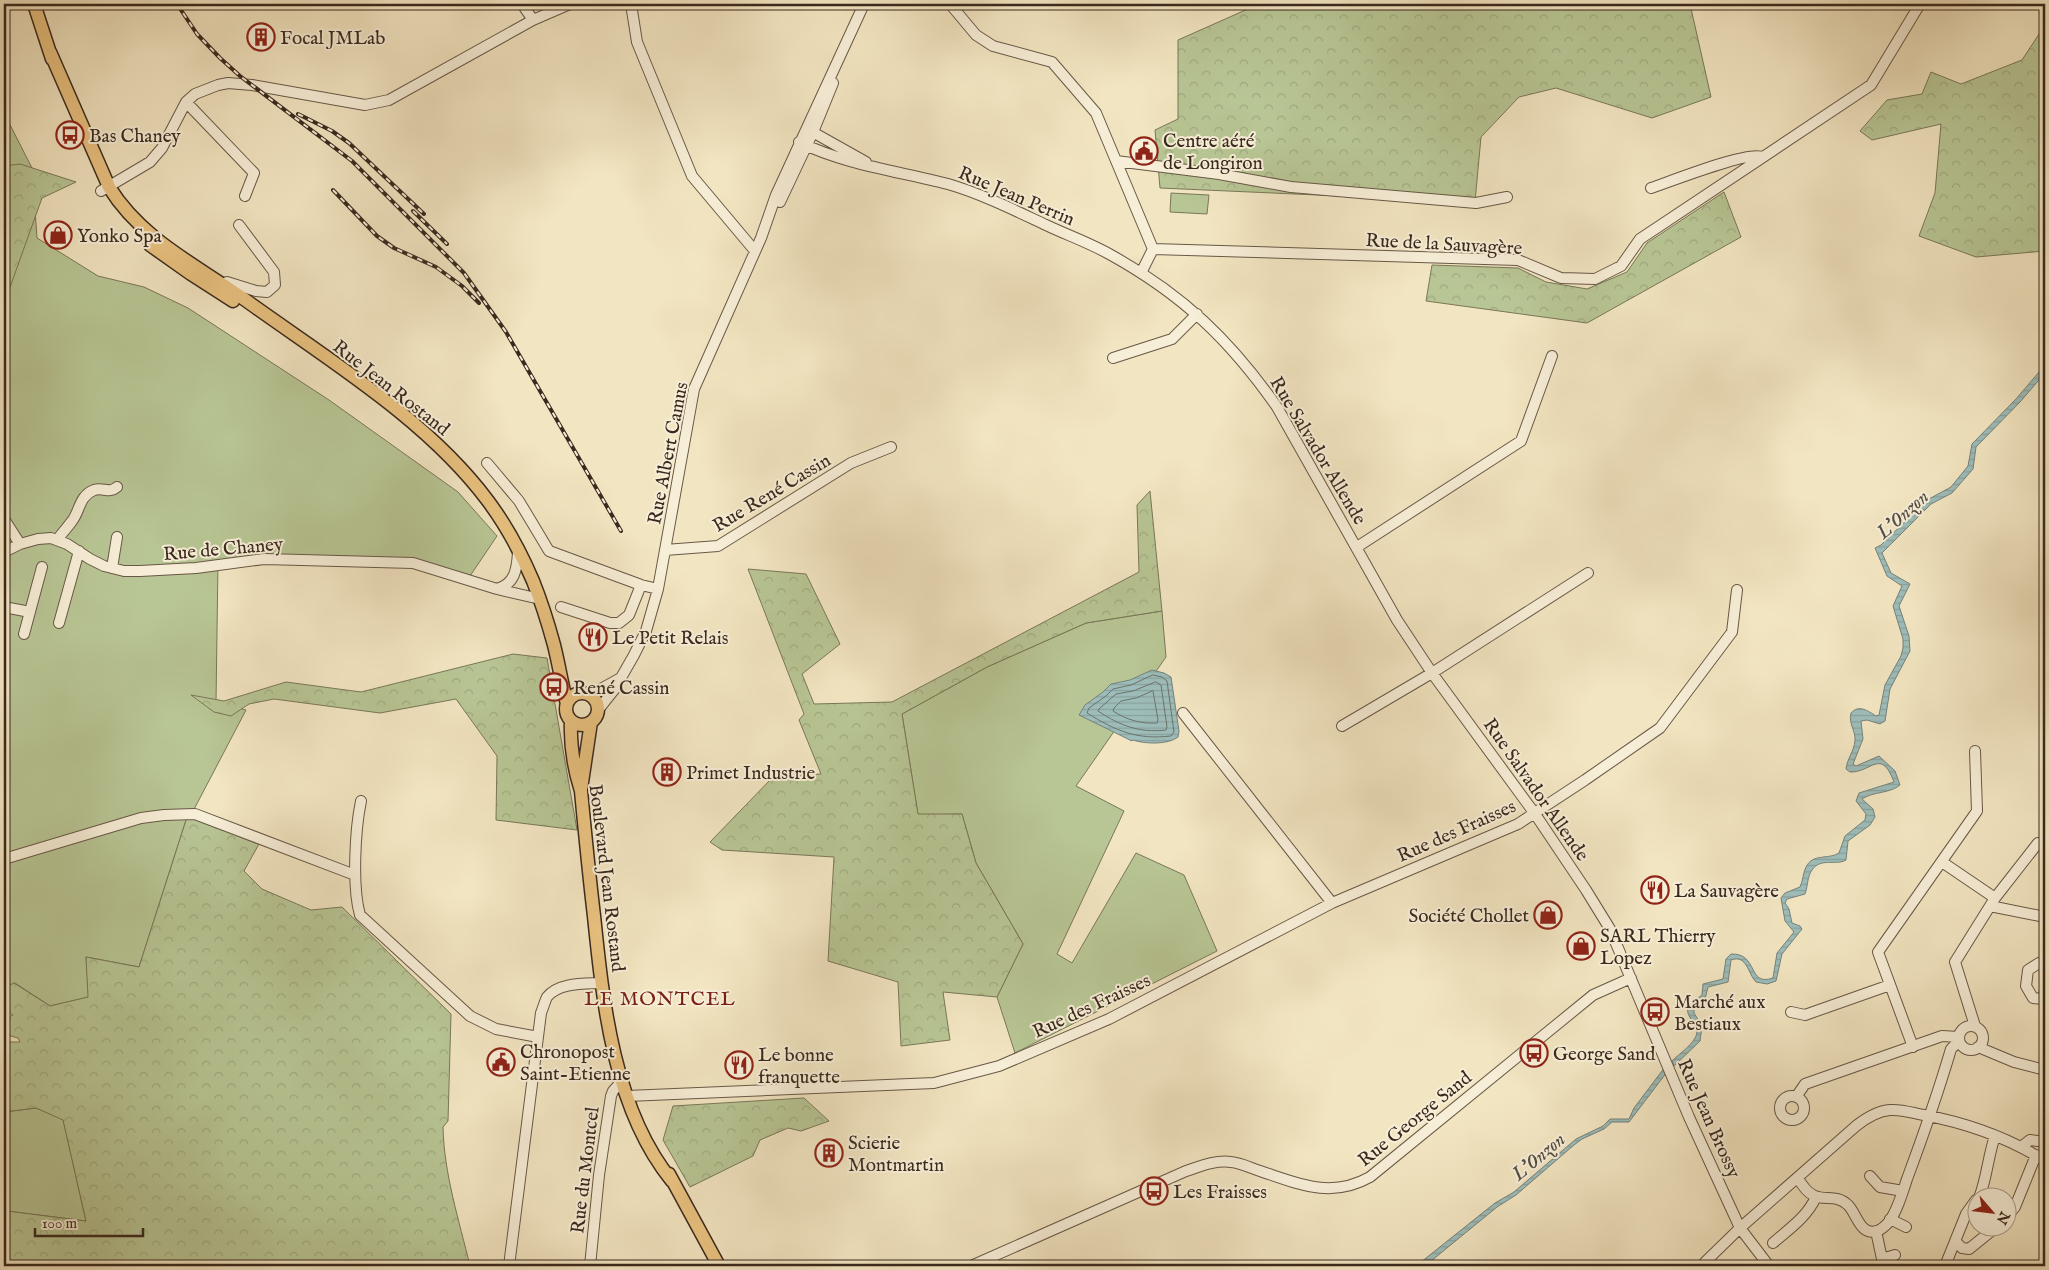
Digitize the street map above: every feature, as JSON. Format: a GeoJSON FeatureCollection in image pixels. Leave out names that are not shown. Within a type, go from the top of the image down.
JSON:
{"type":"FeatureCollection","features":[{"type":"Feature","properties":{"kind":"main road","name":"Rue Jean Rostand"},"geometry":{"type":"LineString","coordinates":[[34,4],[50,52],[105,189],[120,218],[143,240],[223,286]]}},
{"type":"Feature","properties":{"kind":"main road","name":"Rue Jean Rostand"},"geometry":{"type":"LineString","coordinates":[[105,189],[132,219],[162,244],[363,384],[436,443],[488,501],[518,552],[540,600],[554,646],[567,704]]}},
{"type":"Feature","properties":{"kind":"main road"},"geometry":{"type":"LineString","coordinates":[[562,681],[597,703],[597,716],[592,722],[581,791]]}},
{"type":"Feature","properties":{"kind":"main road"},"geometry":{"type":"LineString","coordinates":[[584,694],[572,697],[567,704],[567,713],[571,720],[580,725],[592,722]]}},
{"type":"Feature","properties":{"kind":"main road","name":"Boulevard Jean Rostand"},"geometry":{"type":"LineString","coordinates":[[571,720],[570,736],[576,776],[581,791],[602,982],[613,1048],[621,1082],[672,1181],[719,1266]]}},
{"type":"Feature","properties":{"kind":"street"},"geometry":{"type":"LineString","coordinates":[[522,4],[533,20]]}},
{"type":"Feature","properties":{"kind":"street"},"geometry":{"type":"LineString","coordinates":[[105,189],[150,162],[162,148],[186,102],[195,94],[207,88],[228,83],[252,85],[365,105],[389,100],[533,20],[570,4]]}},
{"type":"Feature","properties":{"kind":"street"},"geometry":{"type":"LineString","coordinates":[[632,4],[637,42],[692,176],[755,251]]}},
{"type":"Feature","properties":{"kind":"street","name":"Rue Albert Camus"},"geometry":{"type":"LineString","coordinates":[[598,710],[614,690],[646,630],[658,589],[666,550],[694,389],[842,60],[850,35],[864,4]]}},
{"type":"Feature","properties":{"kind":"street"},"geometry":{"type":"LineString","coordinates":[[950,4],[976,35],[993,46],[1052,62],[1096,113],[1153,250],[1141,273]]}},
{"type":"Feature","properties":{"kind":"street","name":"Rue de la Sauvagère"},"geometry":{"type":"LineString","coordinates":[[1153,250],[1518,260],[1561,278],[1595,279],[1622,266],[1640,239],[1871,85],[1920,4]]}},
{"type":"Feature","properties":{"kind":"street"},"geometry":{"type":"LineString","coordinates":[[186,102],[254,173],[245,196]]}},
{"type":"Feature","properties":{"kind":"street","name":"Rue Jean Perrin"},"geometry":{"type":"LineString","coordinates":[[809,130],[874,166]]}},
{"type":"Feature","properties":{"kind":"street","name":"Rue Jean Perrin"},"geometry":{"type":"LineString","coordinates":[[803,144],[845,160],[948,184],[979,194],[1110,254],[1141,273]]}},
{"type":"Feature","properties":{"kind":"street"},"geometry":{"type":"LineString","coordinates":[[1651,188],[1742,157],[1758,155],[1762,157]]}},
{"type":"Feature","properties":{"kind":"street"},"geometry":{"type":"LineString","coordinates":[[1116,161],[1219,174],[1292,187],[1476,203],[1507,197]]}},
{"type":"Feature","properties":{"kind":"street"},"geometry":{"type":"LineString","coordinates":[[223,286],[267,292],[275,285],[274,272],[239,225]]}},
{"type":"Feature","properties":{"kind":"street","name":"Rue Salvador Allende"},"geometry":{"type":"LineString","coordinates":[[1141,273],[1197,314],[1229,345],[1256,378],[1276,407],[1397,620],[1432,673],[1535,814],[1586,890],[1610,929],[1631,978]]}},
{"type":"Feature","properties":{"kind":"street"},"geometry":{"type":"LineString","coordinates":[[1113,358],[1172,338],[1197,314]]}},
{"type":"Feature","properties":{"kind":"street"},"geometry":{"type":"LineString","coordinates":[[1357,547],[1521,441],[1552,356]]}},
{"type":"Feature","properties":{"kind":"street","name":"Rue René Cassin"},"geometry":{"type":"LineString","coordinates":[[666,550],[718,546],[851,463],[890,447]]}},
{"type":"Feature","properties":{"kind":"street"},"geometry":{"type":"LineString","coordinates":[[488,463],[519,501],[549,551],[641,585],[658,589]]}},
{"type":"Feature","properties":{"kind":"street"},"geometry":{"type":"LineString","coordinates":[[57,540],[73,520],[80,502],[88,494],[94,490],[113,490],[116,487]]}},
{"type":"Feature","properties":{"kind":"street"},"geometry":{"type":"LineString","coordinates":[[4,519],[20,544]]}},
{"type":"Feature","properties":{"kind":"street"},"geometry":{"type":"LineString","coordinates":[[112,568],[117,537]]}},
{"type":"Feature","properties":{"kind":"street","name":"Rue de Chaney"},"geometry":{"type":"LineString","coordinates":[[4,552],[20,544],[38,539],[57,540],[90,559],[112,568],[154,571],[196,568],[264,559],[413,563],[540,600]]}},
{"type":"Feature","properties":{"kind":"street"},"geometry":{"type":"LineString","coordinates":[[59,623],[79,551]]}},
{"type":"Feature","properties":{"kind":"street"},"geometry":{"type":"LineString","coordinates":[[497,589],[503,587],[512,579],[517,566],[518,552]]}},
{"type":"Feature","properties":{"kind":"street"},"geometry":{"type":"LineString","coordinates":[[24,634],[42,567]]}},
{"type":"Feature","properties":{"kind":"street"},"geometry":{"type":"LineString","coordinates":[[1342,726],[1432,673],[1588,573]]}},
{"type":"Feature","properties":{"kind":"street"},"geometry":{"type":"LineString","coordinates":[[561,607],[610,623],[619,624],[629,615],[641,585]]}},
{"type":"Feature","properties":{"kind":"street","name":"Rue des Fraisses"},"geometry":{"type":"LineString","coordinates":[[627,1096],[934,1083],[998,1066],[1110,1019],[1332,903],[1518,824],[1535,814],[1660,728],[1732,632],[1737,590]]}},
{"type":"Feature","properties":{"kind":"street"},"geometry":{"type":"LineString","coordinates":[[4,607],[30,612]]}},
{"type":"Feature","properties":{"kind":"street","name":"Rue Albert Camus"},"geometry":{"type":"LineString","coordinates":[[584,694],[619,678]]}},
{"type":"Feature","properties":{"kind":"street"},"geometry":{"type":"LineString","coordinates":[[1183,713],[1332,903]]}},
{"type":"Feature","properties":{"kind":"street"},"geometry":{"type":"LineString","coordinates":[[1913,1047],[1878,952],[1977,812],[1975,751]]}},
{"type":"Feature","properties":{"kind":"street"},"geometry":{"type":"LineString","coordinates":[[361,801],[355,875],[356,902],[360,915],[470,1016],[496,1029],[538,1037]]}},
{"type":"Feature","properties":{"kind":"street"},"geometry":{"type":"LineString","coordinates":[[4,859],[141,818],[164,814],[195,814],[355,875]]}},
{"type":"Feature","properties":{"kind":"street"},"geometry":{"type":"LineString","coordinates":[[1796,1097],[1805,1084],[1942,1036],[1959,1039],[1964,1047],[1971,1050],[1978,1047],[1982,1042],[1983,1036],[1975,1026],[1955,962],[1993,902],[2038,843],[2045,844]]}},
{"type":"Feature","properties":{"kind":"street"},"geometry":{"type":"LineString","coordinates":[[1942,862],[1993,902],[2045,917]]}},
{"type":"Feature","properties":{"kind":"street"},"geometry":{"type":"LineString","coordinates":[[2045,964],[2039,963],[2028,970],[2026,986],[2032,998],[2044,999],[2045,991]]}},
{"type":"Feature","properties":{"kind":"street","name":"Rue Jean Brossy"},"geometry":{"type":"LineString","coordinates":[[1631,978],[1689,1117],[1740,1228],[1769,1266]]}},
{"type":"Feature","properties":{"kind":"street","name":"Rue George Sand"},"geometry":{"type":"LineString","coordinates":[[971,1266],[1186,1171],[1210,1163],[1233,1162],[1320,1189],[1340,1189],[1358,1183],[1370,1177],[1593,995],[1631,978]]}},
{"type":"Feature","properties":{"kind":"street"},"geometry":{"type":"LineString","coordinates":[[509,1266],[541,1013],[547,998],[557,989],[602,982]]}},
{"type":"Feature","properties":{"kind":"street"},"geometry":{"type":"LineString","coordinates":[[1791,1012],[1805,1015],[1890,985]]}},
{"type":"Feature","properties":{"kind":"street"},"geometry":{"type":"LineString","coordinates":[[1798,1178],[1810,1194],[1816,1197],[1840,1200],[1848,1205],[1866,1230],[1876,1231],[1887,1224],[1903,1191],[1931,1116],[1951,1049],[1959,1039],[1961,1030],[1968,1026],[1975,1026]]}},
{"type":"Feature","properties":{"kind":"street"},"geometry":{"type":"LineString","coordinates":[[1978,1047],[2014,1062],[2045,1070]]}},
{"type":"Feature","properties":{"kind":"street","name":"Rue du Montcel"},"geometry":{"type":"LineString","coordinates":[[590,1266],[599,1175],[611,1096],[621,1082]]}},
{"type":"Feature","properties":{"kind":"street"},"geometry":{"type":"LineString","coordinates":[[1701,1266],[1740,1228],[1856,1126],[1877,1113],[1888,1110],[1901,1110],[1931,1116],[1995,1136],[2041,1158],[2016,1205]]}},
{"type":"Feature","properties":{"kind":"street"},"geometry":{"type":"LineString","coordinates":[[1982,1188],[1988,1155],[1995,1136]]}},
{"type":"Feature","properties":{"kind":"street"},"geometry":{"type":"LineString","coordinates":[[2021,1147],[2030,1140],[2045,1142]]}},
{"type":"Feature","properties":{"kind":"street"},"geometry":{"type":"LineString","coordinates":[[1870,1176],[1880,1187],[1903,1191]]}},
{"type":"Feature","properties":{"kind":"street"},"geometry":{"type":"LineString","coordinates":[[1773,1243],[1800,1220],[1816,1197]]}},
{"type":"Feature","properties":{"kind":"street"},"geometry":{"type":"LineString","coordinates":[[1945,1266],[1966,1214]]}},
{"type":"Feature","properties":{"kind":"street"},"geometry":{"type":"LineString","coordinates":[[1890,1219],[1906,1227]]}},
{"type":"Feature","properties":{"kind":"street"},"geometry":{"type":"LineString","coordinates":[[1876,1231],[1882,1259],[1895,1255]]}},
{"type":"Feature","properties":{"kind":"street"},"geometry":{"type":"LineString","coordinates":[[1956,1242],[1962,1248],[1969,1249],[1983,1238]]}},
{"type":"Feature","properties":{"kind":"green space"},"geometry":{"type":"Polygon","coordinates":[[[1259,4],[1690,4],[1711,97],[1652,118],[1556,88],[1519,97],[1481,137],[1475,202],[1160,188],[1155,130],[1178,119],[1178,40],[1259,4]]]}},
{"type":"Feature","properties":{"kind":"green space"},"geometry":{"type":"Polygon","coordinates":[[[2045,25],[2045,251],[1976,257],[1919,236],[1935,193],[1941,124],[1872,140],[1860,131],[1887,100],[1922,94],[1931,72],[1961,84],[2022,60],[2045,25]]]}},
{"type":"Feature","properties":{"kind":"green space"},"geometry":{"type":"Polygon","coordinates":[[[4,113],[32,168],[37,238],[98,276],[144,287],[188,308],[329,400],[458,492],[497,536],[470,576],[420,560],[218,562],[216,702],[246,710],[190,817],[187,817],[139,967],[86,957],[89,997],[50,1006],[15,983],[4,988],[4,113]]]}},
{"type":"Feature","properties":{"kind":"green space"},"geometry":{"type":"Polygon","coordinates":[[[20,164],[76,182],[42,198],[9,290],[4,296],[4,166],[20,164]]]}},
{"type":"Feature","properties":{"kind":"green space"},"geometry":{"type":"Polygon","coordinates":[[[1724,192],[1741,237],[1587,323],[1426,301],[1432,265],[1518,268],[1546,282],[1587,289],[1627,272],[1647,243],[1724,192]]]}},
{"type":"Feature","properties":{"kind":"green space"},"geometry":{"type":"Polygon","coordinates":[[[1171,193],[1209,195],[1207,214],[1170,212],[1171,193]]]}},
{"type":"Feature","properties":{"kind":"green space"},"geometry":{"type":"Polygon","coordinates":[[[1150,491],[1162,611],[1086,623],[987,667],[902,714],[918,814],[962,814],[976,863],[1023,944],[997,997],[943,992],[950,1040],[901,1046],[898,982],[828,961],[834,857],[722,850],[710,842],[774,776],[821,774],[799,720],[804,714],[748,569],[806,574],[840,644],[802,674],[814,704],[892,702],[1139,572],[1137,505],[1150,491]]]}},
{"type":"Feature","properties":{"kind":"green space"},"geometry":{"type":"Polygon","coordinates":[[[1162,611],[1166,657],[1076,786],[1124,811],[1057,954],[1072,963],[1136,853],[1184,875],[1217,951],[1015,1053],[997,997],[1023,944],[976,863],[962,814],[918,815],[902,714],[987,667],[1086,623],[1162,611]]]}},
{"type":"Feature","properties":{"kind":"green space"},"geometry":{"type":"Polygon","coordinates":[[[513,654],[547,658],[577,830],[496,820],[497,756],[456,699],[380,713],[274,699],[249,704],[231,716],[214,712],[191,695],[224,701],[286,682],[361,692],[513,654]]]}},
{"type":"Feature","properties":{"kind":"green space"},"geometry":{"type":"Polygon","coordinates":[[[187,817],[259,844],[244,871],[262,889],[311,910],[342,907],[451,1014],[448,1121],[443,1127],[444,1145],[453,1197],[470,1266],[4,1266],[4,1239],[8,1238],[7,1211],[86,1221],[63,1120],[36,1108],[4,1112],[4,1042],[20,1042],[18,1038],[4,1034],[4,1019],[13,1015],[4,1008],[4,988],[14,983],[50,1006],[88,997],[86,957],[139,967],[187,817]]]}},
{"type":"Feature","properties":{"kind":"green space"},"geometry":{"type":"Polygon","coordinates":[[[804,1098],[829,1121],[801,1131],[788,1128],[760,1140],[753,1156],[690,1187],[663,1140],[673,1106],[804,1098]]]}},
{"type":"Feature","properties":{"kind":"green space"},"geometry":{"type":"Polygon","coordinates":[[[36,1108],[63,1119],[86,1221],[7,1211],[8,1238],[4,1239],[4,1112],[36,1108]]]}},
{"type":"Feature","properties":{"kind":"water"},"geometry":{"type":"Polygon","coordinates":[[[2045,365],[2045,373],[1976,447],[1973,469],[1952,493],[1931,504],[1882,553],[1891,573],[1910,584],[1899,606],[1909,636],[1910,651],[1890,689],[1885,721],[1880,724],[1867,720],[1861,721],[1863,739],[1853,764],[1856,766],[1879,756],[1895,771],[1900,785],[1891,790],[1862,799],[1873,809],[1875,817],[1870,825],[1848,841],[1846,860],[1816,866],[1809,876],[1805,894],[1787,899],[1785,903],[1789,909],[1792,923],[1800,926],[1802,929],[1782,954],[1776,981],[1767,984],[1756,982],[1744,962],[1736,959],[1731,960],[1728,982],[1708,987],[1705,999],[1694,1008],[1694,1013],[1702,1026],[1700,1041],[1674,1066],[1672,1061],[1690,1044],[1697,1033],[1688,1009],[1690,1004],[1702,995],[1703,984],[1723,979],[1726,959],[1731,954],[1740,955],[1746,959],[1759,978],[1765,980],[1773,978],[1777,953],[1794,932],[1785,921],[1781,898],[1785,893],[1800,887],[1805,869],[1812,860],[1839,853],[1845,836],[1865,820],[1866,814],[1856,801],[1859,793],[1894,782],[1885,766],[1880,764],[1857,771],[1850,772],[1846,769],[1855,741],[1850,720],[1851,713],[1854,710],[1860,709],[1867,710],[1876,716],[1879,715],[1885,685],[1901,656],[1903,648],[1903,639],[1893,606],[1902,586],[1887,576],[1875,548],[1881,545],[1927,500],[1951,487],[1968,466],[1972,444],[2016,399],[2045,365]]]}},
{"type":"Feature","properties":{"kind":"water"},"geometry":{"type":"Polygon","coordinates":[[[1152,670],[1171,677],[1179,731],[1178,737],[1174,740],[1162,743],[1132,741],[1079,715],[1085,705],[1111,684],[1130,680],[1152,670]]]}},
{"type":"Feature","properties":{"kind":"water"},"geometry":{"type":"Polygon","coordinates":[[[1665,1067],[1667,1072],[1629,1122],[1612,1122],[1604,1129],[1582,1139],[1516,1195],[1497,1207],[1425,1266],[1416,1266],[1495,1203],[1514,1192],[1576,1139],[1603,1126],[1610,1119],[1629,1119],[1634,1108],[1665,1067]]]}},
{"type":"Feature","properties":{"kind":"railway"},"geometry":{"type":"LineString","coordinates":[[177,4],[197,34],[220,58],[240,76],[352,161],[464,273],[506,332],[621,531]]}},
{"type":"Feature","properties":{"kind":"railway"},"geometry":{"type":"LineString","coordinates":[[298,114],[332,131],[349,143],[424,214]]}},
{"type":"Feature","properties":{"kind":"railway"},"geometry":{"type":"LineString","coordinates":[[333,190],[377,236],[394,248],[436,267],[462,286],[479,303]]}},
{"type":"Feature","properties":{"kind":"railway"},"geometry":{"type":"LineString","coordinates":[[413,211],[447,244]]}},
{"type":"Feature","properties":{"kind":"place","name":"Focal JMLab"},"geometry":{"type":"Point","coordinates":[261,37]}},
{"type":"Feature","properties":{"kind":"place","name":"Bas Chaney"},"geometry":{"type":"Point","coordinates":[70,135]}},
{"type":"Feature","properties":{"kind":"place","name":"Centre aéré de Longiron"},"geometry":{"type":"Point","coordinates":[1144,151]}},
{"type":"Feature","properties":{"kind":"place","name":"Yonko Spa"},"geometry":{"type":"Point","coordinates":[58,235]}},
{"type":"Feature","properties":{"kind":"place","name":"Le Petit Relais"},"geometry":{"type":"Point","coordinates":[593,637]}},
{"type":"Feature","properties":{"kind":"place","name":"René Cassin"},"geometry":{"type":"Point","coordinates":[554,687]}},
{"type":"Feature","properties":{"kind":"place","name":"Primet Industrie"},"geometry":{"type":"Point","coordinates":[667,772]}},
{"type":"Feature","properties":{"kind":"place","name":"La Sauvagère"},"geometry":{"type":"Point","coordinates":[1655,890]}},
{"type":"Feature","properties":{"kind":"place","name":"Société Chollet"},"geometry":{"type":"Point","coordinates":[1548,915]}},
{"type":"Feature","properties":{"kind":"place","name":"SARL Thierry Lopez"},"geometry":{"type":"Point","coordinates":[1581,946]}},
{"type":"Feature","properties":{"kind":"place","name":"Marché aux Bestiaux"},"geometry":{"type":"Point","coordinates":[1655,1012]}},
{"type":"Feature","properties":{"kind":"place","name":"George Sand"},"geometry":{"type":"Point","coordinates":[1534,1053]}},
{"type":"Feature","properties":{"kind":"place","name":"Chronopost Saint-Etienne"},"geometry":{"type":"Point","coordinates":[501,1062]}},
{"type":"Feature","properties":{"kind":"place","name":"Le bonne franquette"},"geometry":{"type":"Point","coordinates":[739,1065]}},
{"type":"Feature","properties":{"kind":"place","name":"Scierie Montmartin"},"geometry":{"type":"Point","coordinates":[829,1153]}},
{"type":"Feature","properties":{"kind":"place","name":"Les Fraisses"},"geometry":{"type":"Point","coordinates":[1154,1191]}},
{"type":"Feature","properties":{"kind":"district","name":"LE MONTCEL"},"geometry":{"type":"Point","coordinates":[660,998]}},
{"type":"Feature","properties":{"kind":"water label","name":"L'Onzon"},"geometry":{"type":"Point","coordinates":[1902,514]}},
{"type":"Feature","properties":{"kind":"water label","name":"L'Onzon"},"geometry":{"type":"Point","coordinates":[1538,1156]}}]}
